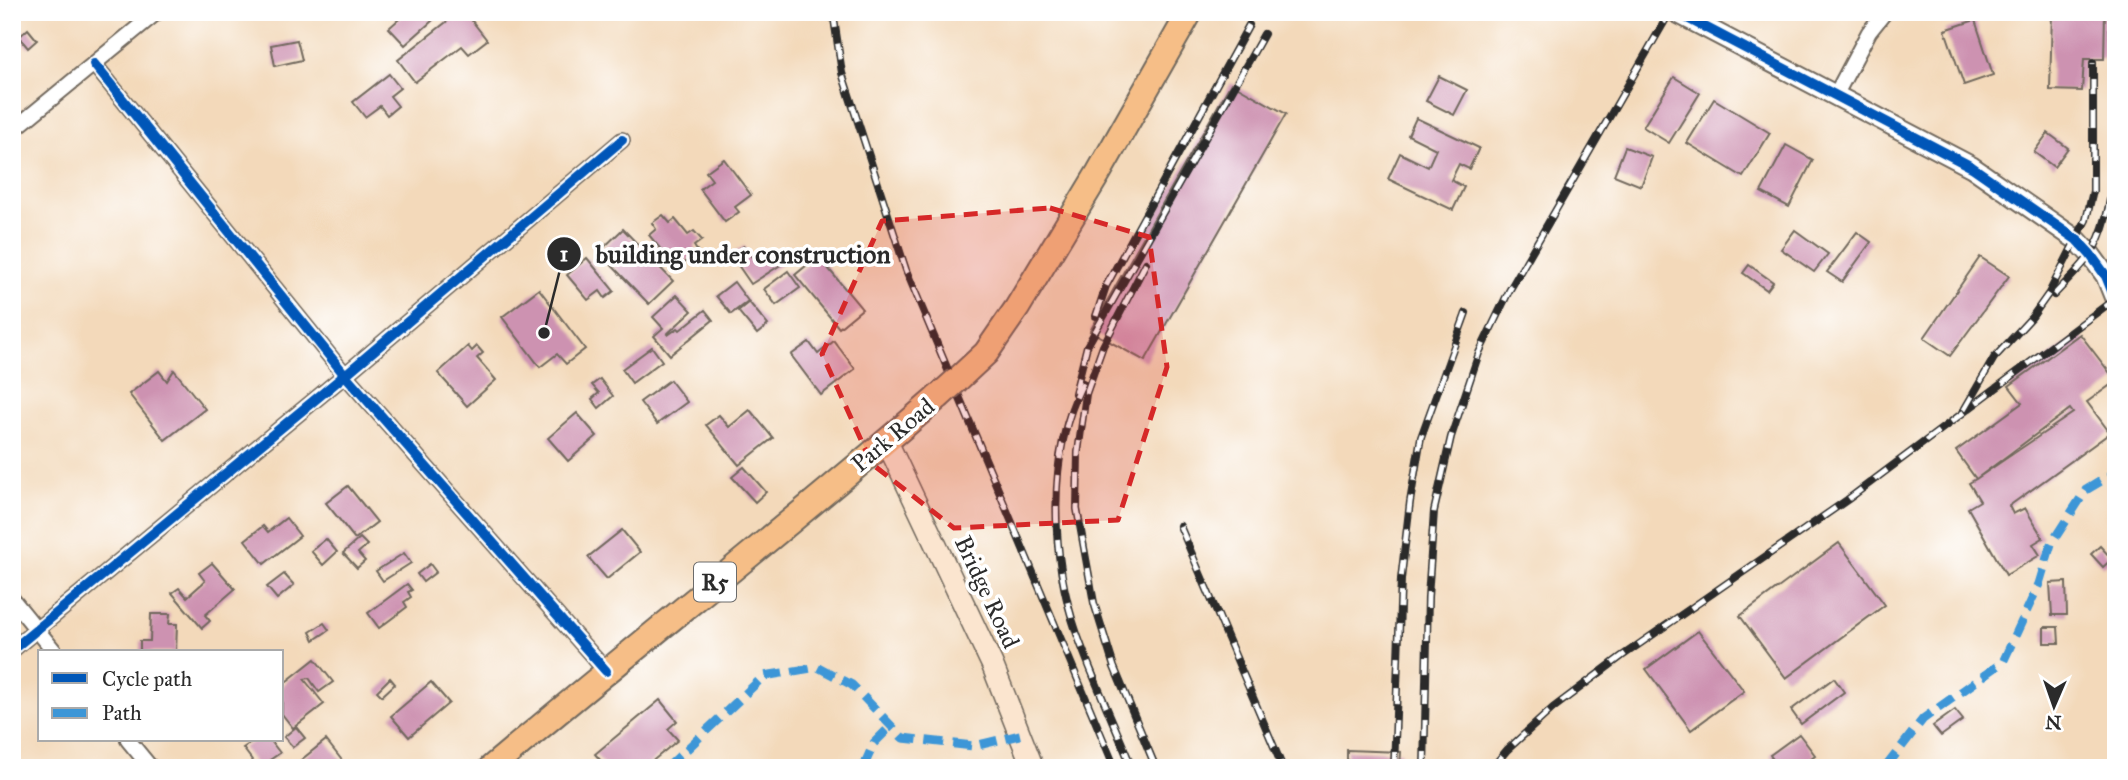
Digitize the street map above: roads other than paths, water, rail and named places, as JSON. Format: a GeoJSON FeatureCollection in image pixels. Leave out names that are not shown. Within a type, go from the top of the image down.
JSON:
{"type":"FeatureCollection","features":[{"type":"Feature","properties":{"kind":"highway","name":"Park Road"},"geometry":{"type":"LineString","coordinates":[[491,768],[887,442],[986,353],[1017,308],[1100,172],[1191,12]]}},
{"type":"Feature","properties":{"kind":"main road","name":"Bridge Road"},"geometry":{"type":"LineString","coordinates":[[887,442],[992,664],[1032,768]]}},
{"type":"Feature","properties":{"kind":"street"},"geometry":{"type":"LineString","coordinates":[[12,131],[156,12]]}},
{"type":"Feature","properties":{"kind":"street"},"geometry":{"type":"LineString","coordinates":[[1676,12],[1972,167],[2077,240],[2106,276],[2116,302]]}},
{"type":"Feature","properties":{"kind":"street"},"geometry":{"type":"LineString","coordinates":[[1835,96],[1869,33],[1885,12]]}},
{"type":"Feature","properties":{"kind":"street"},"geometry":{"type":"LineString","coordinates":[[94,64],[345,375],[606,671]]}},
{"type":"Feature","properties":{"kind":"street"},"geometry":{"type":"LineString","coordinates":[[12,650],[345,375],[622,140]]}},
{"type":"Feature","properties":{"kind":"street"},"geometry":{"type":"LineString","coordinates":[[12,599],[53,650]]}},
{"type":"Feature","properties":{"kind":"street"},"geometry":{"type":"LineString","coordinates":[[130,742],[151,768]]}},
{"type":"Feature","properties":{"kind":"railway"},"geometry":{"type":"LineString","coordinates":[[833,12],[842,73],[906,270],[1115,768]]}},
{"type":"Feature","properties":{"kind":"railway"},"geometry":{"type":"LineString","coordinates":[[1424,768],[1428,597],[1434,511],[1451,437],[1479,353],[1509,291],[1670,12]]}},
{"type":"Feature","properties":{"kind":"railway"},"geometry":{"type":"LineString","coordinates":[[2054,295],[2090,255],[2102,231],[2110,202],[2116,137],[2112,12]]}},
{"type":"Feature","properties":{"kind":"railway"},"geometry":{"type":"LineString","coordinates":[[1096,316],[1106,286],[1249,25]]}},
{"type":"Feature","properties":{"kind":"railway"},"geometry":{"type":"LineString","coordinates":[[1075,393],[1087,346],[1264,34]]}},
{"type":"Feature","properties":{"kind":"railway"},"geometry":{"type":"LineString","coordinates":[[1964,410],[1994,358],[2032,317],[2049,293],[2086,220],[2093,191],[2093,63]]}},
{"type":"Feature","properties":{"kind":"railway"},"geometry":{"type":"LineString","coordinates":[[1146,263],[1103,346],[1086,394],[1078,452],[1077,509],[1094,603],[1114,667],[1156,768]]}},
{"type":"Feature","properties":{"kind":"railway"},"geometry":{"type":"LineString","coordinates":[[1492,768],[1507,750],[1553,708],[1622,656],[1847,500],[2116,298]]}},
{"type":"Feature","properties":{"kind":"railway"},"geometry":{"type":"LineString","coordinates":[[1394,768],[1401,579],[1410,502],[1421,437],[1466,313]]}},
{"type":"Feature","properties":{"kind":"railway"},"geometry":{"type":"LineString","coordinates":[[1083,383],[1071,411],[1058,474],[1056,507],[1062,574],[1077,634],[1132,768]]}},
{"type":"Feature","properties":{"kind":"railway"},"geometry":{"type":"LineString","coordinates":[[1180,526],[1283,768]]}},
{"type":"Feature","properties":{"kind":"place","name":"building under construction"},"geometry":{"type":"Point","coordinates":[544,333]}}]}
